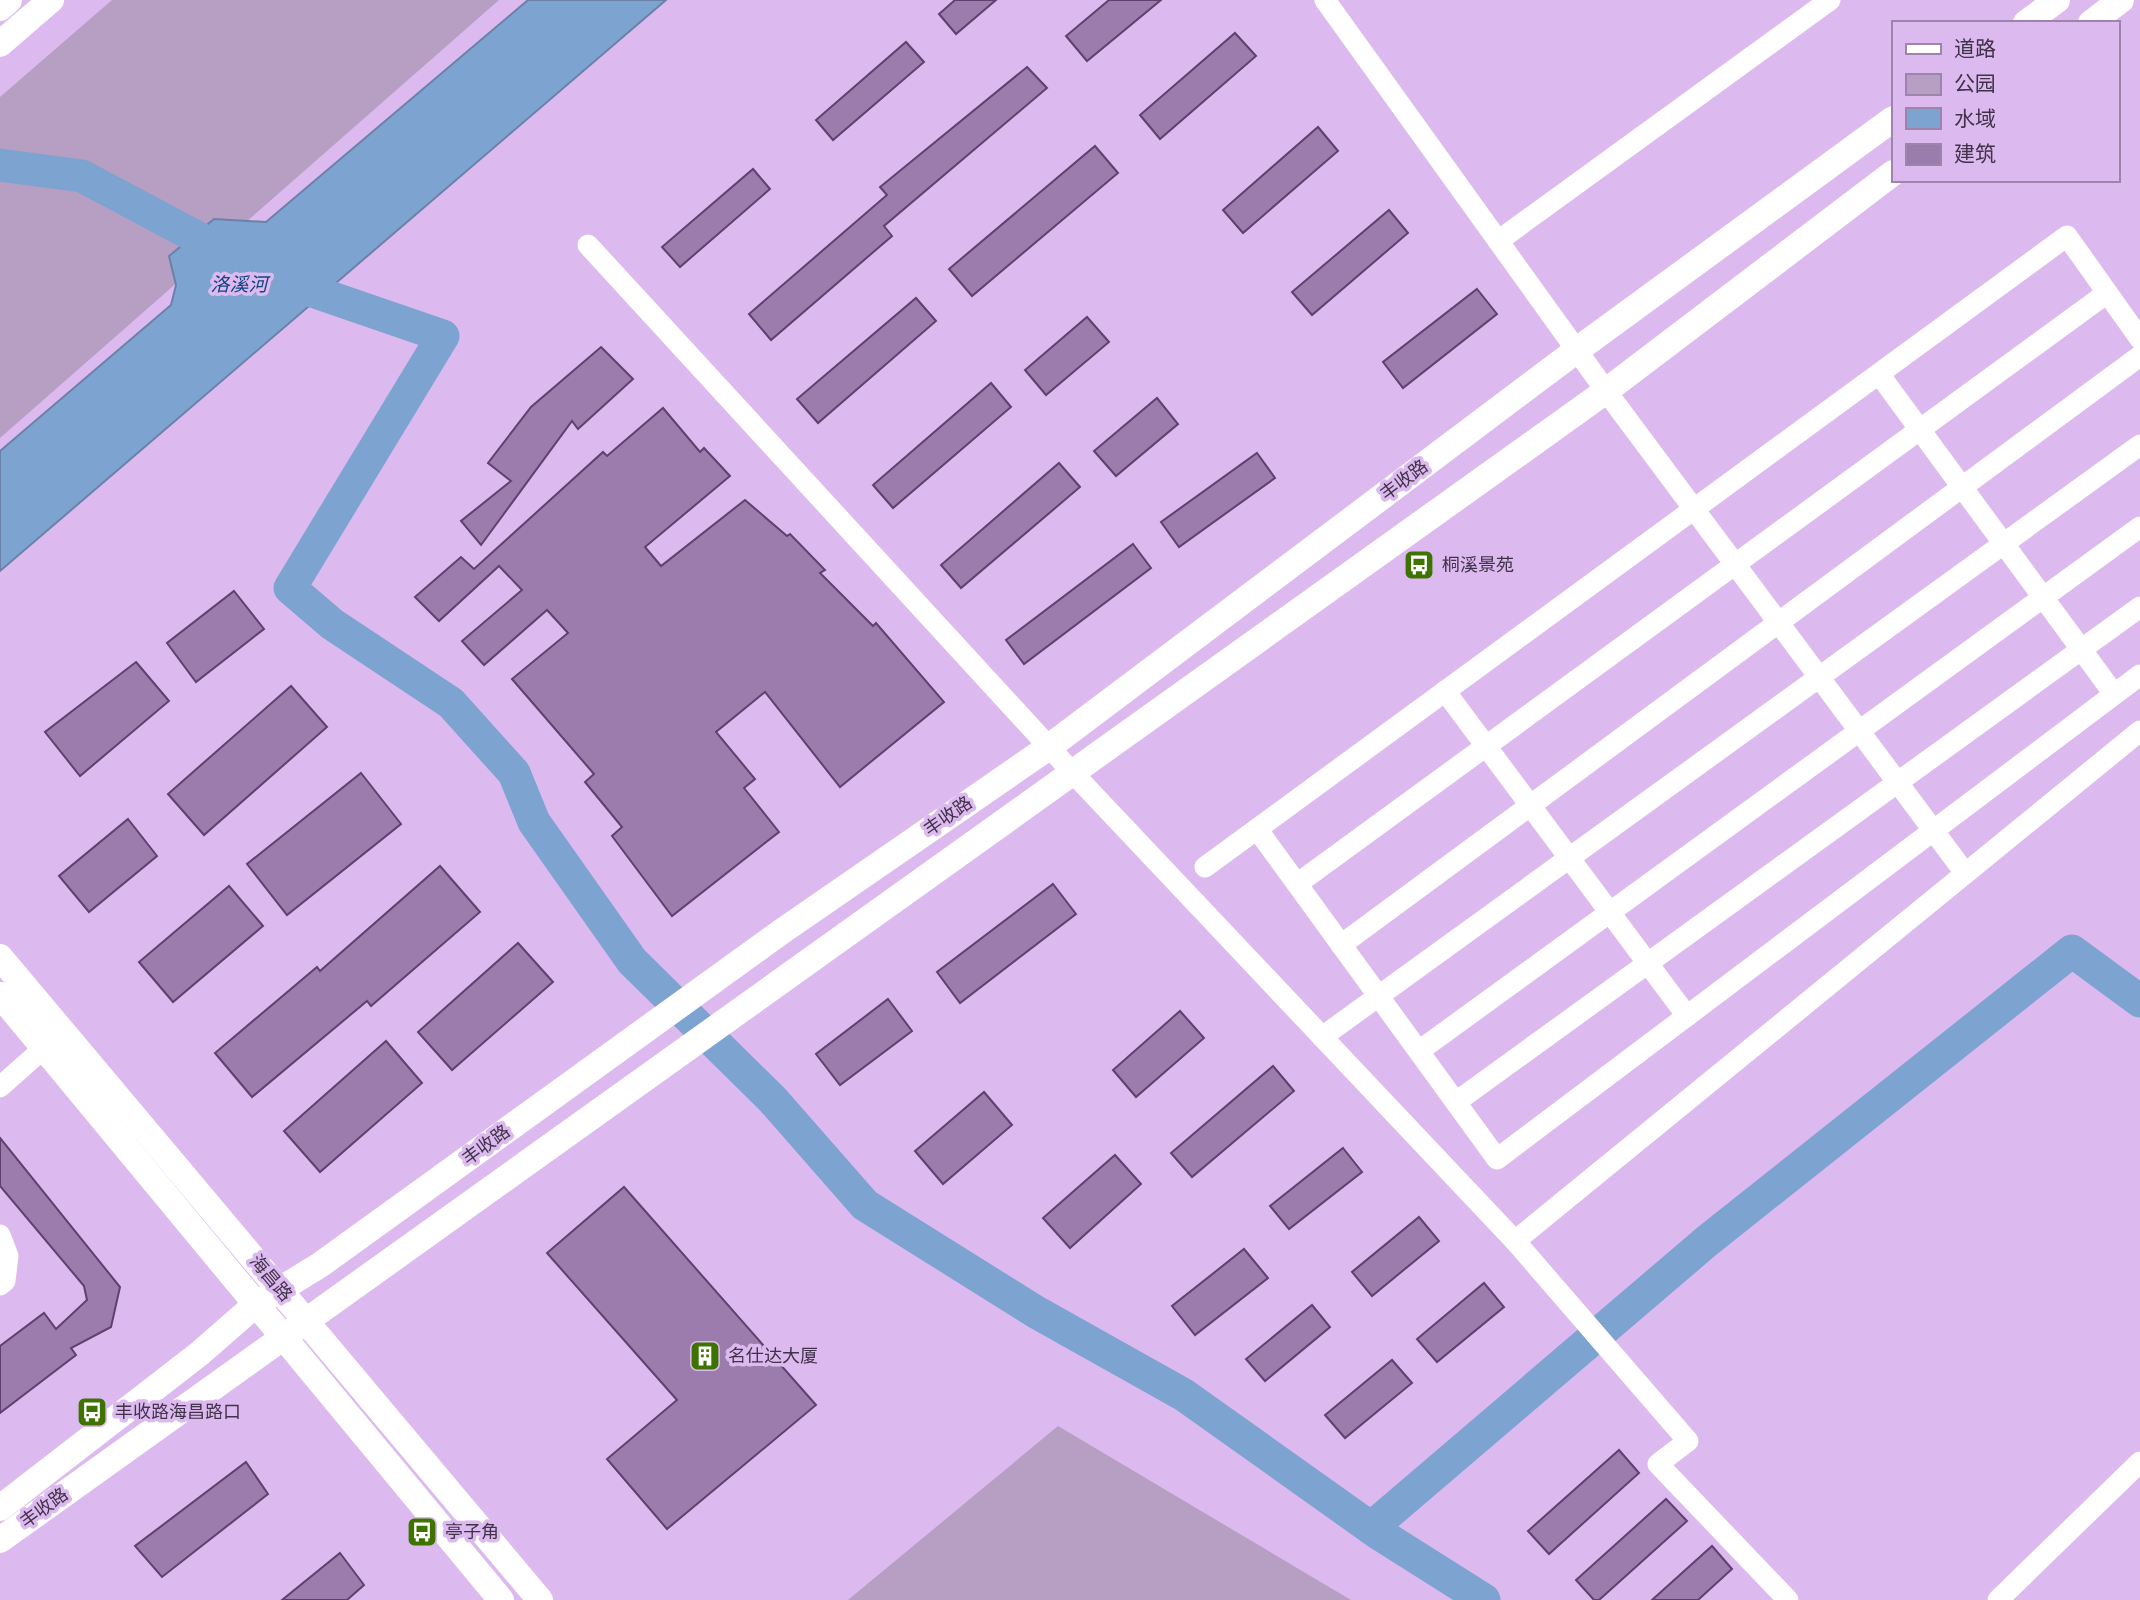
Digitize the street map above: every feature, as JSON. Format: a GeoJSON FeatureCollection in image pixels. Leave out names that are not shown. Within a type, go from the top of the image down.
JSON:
{"type":"FeatureCollection","features":[{"type":"Feature","properties":{"kind":"main road"},"geometry":{"type":"LineString","coordinates":[[0,8],[9,0]]}},
{"type":"Feature","properties":{"kind":"main road"},"geometry":{"type":"LineString","coordinates":[[0,44],[51,0]]}},
{"type":"Feature","properties":{"kind":"main road"},"geometry":{"type":"LineString","coordinates":[[2029,21],[2057,0]]}},
{"type":"Feature","properties":{"kind":"main road"},"geometry":{"type":"LineString","coordinates":[[2094,21],[2122,0]]}},
{"type":"Feature","properties":{"kind":"main road","name":"丰收路"},"geometry":{"type":"LineString","coordinates":[[0,1508],[199,1354],[255,1305],[320,1265],[781,932],[1049,747],[1577,350],[1892,120]]}},
{"type":"Feature","properties":{"kind":"main road","name":"丰收路"},"geometry":{"type":"LineString","coordinates":[[0,1540],[1606,391],[1892,174]]}},
{"type":"Feature","properties":{"kind":"main road","name":"海昌路"},"geometry":{"type":"LineString","coordinates":[[0,957],[540,1600]]}},
{"type":"Feature","properties":{"kind":"main road","name":"海昌路"},"geometry":{"type":"LineString","coordinates":[[0,995],[501,1600]]}},
{"type":"Feature","properties":{"kind":"street"},"geometry":{"type":"LineString","coordinates":[[1325,0],[1606,391],[1965,873]]}},
{"type":"Feature","properties":{"kind":"street"},"geometry":{"type":"LineString","coordinates":[[1498,240],[1830,0]]}},
{"type":"Feature","properties":{"kind":"street"},"geometry":{"type":"LineString","coordinates":[[1205,867],[2067,236],[2140,339]]}},
{"type":"Feature","properties":{"kind":"street"},"geometry":{"type":"LineString","coordinates":[[588,245],[1049,747],[1515,1241],[1689,1441],[1658,1464],[1788,1600]]}},
{"type":"Feature","properties":{"kind":"street"},"geometry":{"type":"LineString","coordinates":[[1297,884],[2107,293]]}},
{"type":"Feature","properties":{"kind":"street"},"geometry":{"type":"LineString","coordinates":[[1341,945],[2140,356]]}},
{"type":"Feature","properties":{"kind":"street"},"geometry":{"type":"LineString","coordinates":[[1879,374],[2114,694]]}},
{"type":"Feature","properties":{"kind":"street"},"geometry":{"type":"LineString","coordinates":[[1322,1037],[2140,445]]}},
{"type":"Feature","properties":{"kind":"street"},"geometry":{"type":"LineString","coordinates":[[1419,1051],[2140,527]]}},
{"type":"Feature","properties":{"kind":"street"},"geometry":{"type":"LineString","coordinates":[[1456,1102],[2140,607]]}},
{"type":"Feature","properties":{"kind":"street"},"geometry":{"type":"LineString","coordinates":[[1257,829],[1497,1159],[2140,675]]}},
{"type":"Feature","properties":{"kind":"street"},"geometry":{"type":"LineString","coordinates":[[1445,691],[1687,1016]]}},
{"type":"Feature","properties":{"kind":"street"},"geometry":{"type":"LineString","coordinates":[[1515,1241],[2140,731]]}},
{"type":"Feature","properties":{"kind":"street"},"geometry":{"type":"LineString","coordinates":[[0,1087],[44,1048]]}},
{"type":"Feature","properties":{"kind":"street"},"geometry":{"type":"LineString","coordinates":[[0,1235],[8,1256],[5,1281],[0,1284]]}},
{"type":"Feature","properties":{"kind":"street"},"geometry":{"type":"LineString","coordinates":[[1998,1600],[2140,1462]]}},
{"type":"Feature","properties":{"kind":"green space"},"geometry":{"type":"Polygon","coordinates":[[[112,0],[499,0],[0,438],[0,97],[112,0]]]}},
{"type":"Feature","properties":{"kind":"green space"},"geometry":{"type":"Polygon","coordinates":[[[1058,1426],[1351,1600],[848,1600],[1058,1426]]]}},
{"type":"Feature","properties":{"kind":"water","name":"洛溪河"},"geometry":{"type":"Polygon","coordinates":[[[528,0],[666,0],[0,571],[0,451],[171,305],[176,285],[169,256],[214,219],[266,222],[528,0]]]}},
{"type":"Feature","properties":{"kind":"building"},"geometry":{"type":"Polygon","coordinates":[[[955,0],[996,0],[956,34],[939,14],[955,0]]]}},
{"type":"Feature","properties":{"kind":"building"},"geometry":{"type":"Polygon","coordinates":[[[1109,0],[1161,0],[1087,61],[1066,36],[1109,0]]]}},
{"type":"Feature","properties":{"kind":"building"},"geometry":{"type":"Polygon","coordinates":[[[1235,33],[1256,56],[1160,139],[1140,115],[1235,33]]]}},
{"type":"Feature","properties":{"kind":"building"},"geometry":{"type":"Polygon","coordinates":[[[906,42],[924,62],[833,140],[816,120],[906,42]]]}},
{"type":"Feature","properties":{"kind":"building"},"geometry":{"type":"Polygon","coordinates":[[[1027,67],[1047,88],[884,226],[892,236],[771,340],[749,314],[887,195],[880,187],[1027,67]]]}},
{"type":"Feature","properties":{"kind":"building"},"geometry":{"type":"Polygon","coordinates":[[[1318,127],[1338,151],[1243,233],[1223,210],[1318,127]]]}},
{"type":"Feature","properties":{"kind":"building"},"geometry":{"type":"Polygon","coordinates":[[[1095,146],[1118,173],[972,296],[949,269],[1095,146]]]}},
{"type":"Feature","properties":{"kind":"building"},"geometry":{"type":"Polygon","coordinates":[[[753,169],[770,189],[680,267],[662,247],[753,169]]]}},
{"type":"Feature","properties":{"kind":"building"},"geometry":{"type":"Polygon","coordinates":[[[1389,210],[1408,233],[1312,315],[1292,292],[1389,210]]]}},
{"type":"Feature","properties":{"kind":"building"},"geometry":{"type":"Polygon","coordinates":[[[1477,289],[1497,314],[1403,388],[1383,362],[1477,289]]]}},
{"type":"Feature","properties":{"kind":"building"},"geometry":{"type":"Polygon","coordinates":[[[916,298],[936,321],[818,423],[797,399],[916,298]]]}},
{"type":"Feature","properties":{"kind":"building"},"geometry":{"type":"Polygon","coordinates":[[[1087,317],[1109,342],[1046,395],[1025,370],[1087,317]]]}},
{"type":"Feature","properties":{"kind":"building"},"geometry":{"type":"Polygon","coordinates":[[[601,347],[633,379],[578,429],[572,421],[481,545],[461,521],[511,481],[488,463],[531,407],[601,347]]]}},
{"type":"Feature","properties":{"kind":"building"},"geometry":{"type":"Polygon","coordinates":[[[991,383],[1011,407],[893,508],[873,485],[991,383]]]}},
{"type":"Feature","properties":{"kind":"building"},"geometry":{"type":"Polygon","coordinates":[[[1157,398],[1178,424],[1116,476],[1094,451],[1157,398]]]}},
{"type":"Feature","properties":{"kind":"building"},"geometry":{"type":"Polygon","coordinates":[[[663,408],[700,452],[704,448],[730,476],[645,547],[661,566],[745,500],[787,536],[790,534],[825,570],[820,573],[873,626],[876,623],[944,702],[840,787],[765,692],[716,732],[755,779],[744,788],[779,832],[672,916],[612,836],[622,827],[585,782],[594,774],[512,679],[568,633],[547,610],[484,665],[462,641],[522,590],[499,566],[439,621],[415,597],[461,557],[474,569],[603,452],[607,456],[663,408]]]}},
{"type":"Feature","properties":{"kind":"building"},"geometry":{"type":"Polygon","coordinates":[[[1257,453],[1275,478],[1179,547],[1161,522],[1257,453]]]}},
{"type":"Feature","properties":{"kind":"building"},"geometry":{"type":"Polygon","coordinates":[[[1059,463],[1080,487],[961,588],[941,565],[1059,463]]]}},
{"type":"Feature","properties":{"kind":"building"},"geometry":{"type":"Polygon","coordinates":[[[1133,544],[1151,568],[1024,664],[1006,640],[1133,544]]]}},
{"type":"Feature","properties":{"kind":"building"},"geometry":{"type":"Polygon","coordinates":[[[234,591],[264,629],[196,682],[167,643],[234,591]]]}},
{"type":"Feature","properties":{"kind":"building"},"geometry":{"type":"Polygon","coordinates":[[[136,662],[169,701],[80,776],[45,732],[136,662]]]}},
{"type":"Feature","properties":{"kind":"building"},"geometry":{"type":"Polygon","coordinates":[[[291,686],[327,727],[204,835],[168,794],[291,686]]]}},
{"type":"Feature","properties":{"kind":"building"},"geometry":{"type":"Polygon","coordinates":[[[361,773],[401,824],[287,915],[247,864],[361,773]]]}},
{"type":"Feature","properties":{"kind":"building"},"geometry":{"type":"Polygon","coordinates":[[[128,819],[157,856],[89,912],[59,876],[128,819]]]}},
{"type":"Feature","properties":{"kind":"building"},"geometry":{"type":"Polygon","coordinates":[[[440,866],[480,912],[371,1006],[367,1001],[252,1097],[215,1053],[317,967],[320,971],[440,866]]]}},
{"type":"Feature","properties":{"kind":"building"},"geometry":{"type":"Polygon","coordinates":[[[1053,884],[1076,914],[960,1003],[937,972],[1053,884]]]}},
{"type":"Feature","properties":{"kind":"building"},"geometry":{"type":"Polygon","coordinates":[[[229,886],[263,926],[173,1002],[139,962],[229,886]]]}},
{"type":"Feature","properties":{"kind":"building"},"geometry":{"type":"Polygon","coordinates":[[[518,943],[553,982],[452,1070],[418,1032],[518,943]]]}},
{"type":"Feature","properties":{"kind":"building"},"geometry":{"type":"Polygon","coordinates":[[[888,999],[912,1031],[840,1085],[816,1054],[888,999]]]}},
{"type":"Feature","properties":{"kind":"building"},"geometry":{"type":"Polygon","coordinates":[[[1180,1011],[1204,1038],[1136,1097],[1113,1070],[1180,1011]]]}},
{"type":"Feature","properties":{"kind":"building"},"geometry":{"type":"Polygon","coordinates":[[[386,1041],[422,1083],[320,1172],[284,1131],[386,1041]]]}},
{"type":"Feature","properties":{"kind":"building"},"geometry":{"type":"Polygon","coordinates":[[[1273,1066],[1294,1091],[1192,1177],[1171,1153],[1273,1066]]]}},
{"type":"Feature","properties":{"kind":"building"},"geometry":{"type":"Polygon","coordinates":[[[984,1092],[1012,1125],[943,1184],[915,1151],[984,1092]]]}},
{"type":"Feature","properties":{"kind":"building"},"geometry":{"type":"Polygon","coordinates":[[[0,1138],[120,1287],[111,1327],[71,1348],[76,1355],[0,1413],[0,1346],[44,1313],[56,1329],[87,1300],[84,1286],[0,1186],[0,1138]]]}},
{"type":"Feature","properties":{"kind":"building"},"geometry":{"type":"Polygon","coordinates":[[[1343,1148],[1362,1172],[1289,1229],[1270,1206],[1343,1148]]]}},
{"type":"Feature","properties":{"kind":"building"},"geometry":{"type":"Polygon","coordinates":[[[1115,1155],[1141,1184],[1070,1248],[1043,1218],[1115,1155]]]}},
{"type":"Feature","properties":{"kind":"building"},"geometry":{"type":"Polygon","coordinates":[[[624,1187],[816,1405],[667,1529],[607,1459],[677,1400],[547,1253],[624,1187]]]}},
{"type":"Feature","properties":{"kind":"building"},"geometry":{"type":"Polygon","coordinates":[[[1419,1217],[1439,1241],[1372,1296],[1352,1272],[1419,1217]]]}},
{"type":"Feature","properties":{"kind":"building"},"geometry":{"type":"Polygon","coordinates":[[[1244,1249],[1268,1278],[1195,1335],[1172,1306],[1244,1249]]]}},
{"type":"Feature","properties":{"kind":"building"},"geometry":{"type":"Polygon","coordinates":[[[1484,1283],[1504,1307],[1437,1362],[1417,1339],[1484,1283]]]}},
{"type":"Feature","properties":{"kind":"building"},"geometry":{"type":"Polygon","coordinates":[[[1312,1305],[1330,1327],[1265,1381],[1246,1359],[1312,1305]]]}},
{"type":"Feature","properties":{"kind":"building"},"geometry":{"type":"Polygon","coordinates":[[[1392,1360],[1412,1383],[1345,1438],[1325,1415],[1392,1360]]]}},
{"type":"Feature","properties":{"kind":"building"},"geometry":{"type":"Polygon","coordinates":[[[1619,1450],[1639,1473],[1549,1554],[1528,1531],[1619,1450]]]}},
{"type":"Feature","properties":{"kind":"building"},"geometry":{"type":"Polygon","coordinates":[[[246,1462],[268,1494],[162,1577],[135,1546],[246,1462]]]}},
{"type":"Feature","properties":{"kind":"building"},"geometry":{"type":"Polygon","coordinates":[[[1666,1499],[1687,1521],[1599,1600],[1594,1600],[1576,1580],[1666,1499]]]}},
{"type":"Feature","properties":{"kind":"building"},"geometry":{"type":"Polygon","coordinates":[[[1712,1546],[1732,1569],[1698,1600],[1652,1600],[1712,1546]]]}},
{"type":"Feature","properties":{"kind":"building"},"geometry":{"type":"Polygon","coordinates":[[[340,1553],[364,1585],[347,1600],[282,1600],[340,1553]]]}},
{"type":"Feature","properties":{"kind":"waterway"},"geometry":{"type":"LineString","coordinates":[[0,165],[82,176],[232,256]]}},
{"type":"Feature","properties":{"kind":"waterway"},"geometry":{"type":"LineString","coordinates":[[280,280],[443,336],[290,588],[332,624],[451,703],[514,773],[534,822],[632,961],[772,1099],[865,1205],[1036,1312],[1184,1395],[1378,1533],[1484,1600]]}},
{"type":"Feature","properties":{"kind":"waterway"},"geometry":{"type":"LineString","coordinates":[[1371,1528],[1707,1241],[2072,951],[2140,1001]]}},
{"type":"Feature","properties":{"kind":"place","name":"桐溪景苑"},"geometry":{"type":"Point","coordinates":[1419,565]}},
{"type":"Feature","properties":{"kind":"place","name":"名仕达大厦"},"geometry":{"type":"Point","coordinates":[705,1356]}},
{"type":"Feature","properties":{"kind":"place","name":"丰收路海昌路口"},"geometry":{"type":"Point","coordinates":[92,1412]}},
{"type":"Feature","properties":{"kind":"place","name":"亭子角"},"geometry":{"type":"Point","coordinates":[422,1532]}}]}
